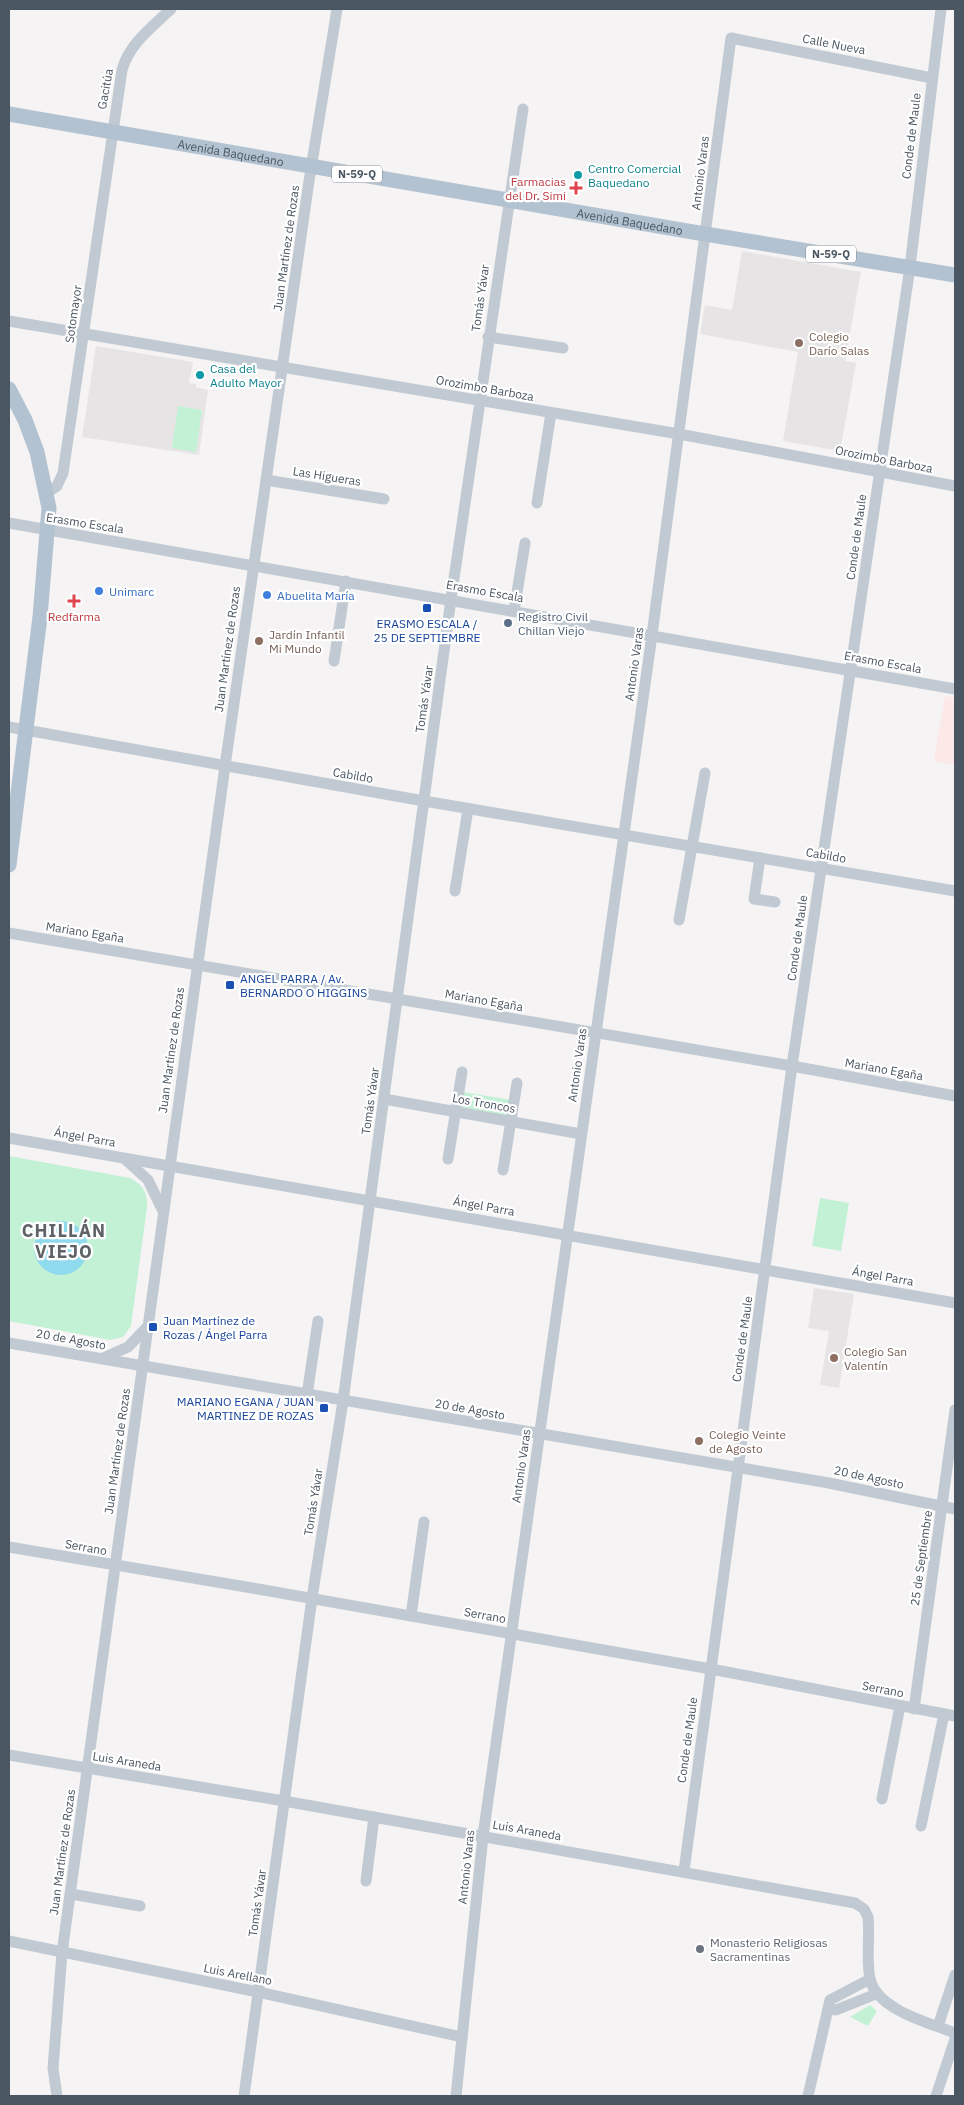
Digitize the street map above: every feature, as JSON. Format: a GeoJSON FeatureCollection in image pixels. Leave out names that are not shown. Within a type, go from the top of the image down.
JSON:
{"type":"FeatureCollection","features":[{"type":"Feature","properties":{"kind":"main road","name":"Avenida Baquedano"},"geometry":{"type":"LineString","coordinates":[[9,114],[508,201],[955,274]]}},
{"type":"Feature","properties":{"kind":"main road"},"geometry":{"type":"LineString","coordinates":[[9,389],[25,420],[37,452],[47,493],[48,531],[9,865]]}},
{"type":"Feature","properties":{"kind":"street","name":"Gacitúa"},"geometry":{"type":"LineString","coordinates":[[112,132],[126,56],[135,44],[171,9]]}},
{"type":"Feature","properties":{"kind":"street","name":"Juan Martínez de Rozas"},"geometry":{"type":"LineString","coordinates":[[57,2096],[53,2068],[62,1953],[143,1366],[168,1165],[224,766],[312,166],[337,9]]}},
{"type":"Feature","properties":{"kind":"street","name":"Conde de Maule"},"geometry":{"type":"LineString","coordinates":[[684,1871],[792,1066],[910,267],[941,9]]}},
{"type":"Feature","properties":{"kind":"street","name":"Calle Nueva"},"geometry":{"type":"LineString","coordinates":[[731,38],[932,78]]}},
{"type":"Feature","properties":{"kind":"street","name":"Antonio Varas"},"geometry":{"type":"LineString","coordinates":[[456,2096],[483,1836],[540,1435],[580,1134],[652,635],[731,38]]}},
{"type":"Feature","properties":{"kind":"street","name":"Tomás Yávar"},"geometry":{"type":"LineString","coordinates":[[244,2096],[312,1598],[343,1401],[451,600],[522,109]]}},
{"type":"Feature","properties":{"kind":"street","name":"Sotomayor"},"geometry":{"type":"LineString","coordinates":[[47,493],[57,486],[63,473],[112,132]]}},
{"type":"Feature","properties":{"kind":"street","name":"Orozimbo Barboza"},"geometry":{"type":"LineString","coordinates":[[9,321],[679,434],[955,486]]}},
{"type":"Feature","properties":{"kind":"street"},"geometry":{"type":"LineString","coordinates":[[488,336],[563,348]]}},
{"type":"Feature","properties":{"kind":"street"},"geometry":{"type":"LineString","coordinates":[[537,503],[551,413]]}},
{"type":"Feature","properties":{"kind":"street","name":"Las Higueras"},"geometry":{"type":"LineString","coordinates":[[266,480],[384,499]]}},
{"type":"Feature","properties":{"kind":"street","name":"Erasmo Escala"},"geometry":{"type":"LineString","coordinates":[[9,523],[254,564],[955,689]]}},
{"type":"Feature","properties":{"kind":"street"},"geometry":{"type":"LineString","coordinates":[[514,611],[525,543]]}},
{"type":"Feature","properties":{"kind":"street"},"geometry":{"type":"LineString","coordinates":[[334,660],[346,581]]}},
{"type":"Feature","properties":{"kind":"street","name":"Cabildo"},"geometry":{"type":"LineString","coordinates":[[9,727],[468,809],[955,891]]}},
{"type":"Feature","properties":{"kind":"street"},"geometry":{"type":"LineString","coordinates":[[679,920],[704,773]]}},
{"type":"Feature","properties":{"kind":"street"},"geometry":{"type":"LineString","coordinates":[[455,891],[468,809]]}},
{"type":"Feature","properties":{"kind":"street"},"geometry":{"type":"LineString","coordinates":[[760,858],[754,899],[775,902]]}},
{"type":"Feature","properties":{"kind":"street","name":"Mariano Egaña"},"geometry":{"type":"LineString","coordinates":[[9,933],[595,1032],[955,1096]]}},
{"type":"Feature","properties":{"kind":"street"},"geometry":{"type":"LineString","coordinates":[[448,1159],[462,1072]]}},
{"type":"Feature","properties":{"kind":"street"},"geometry":{"type":"LineString","coordinates":[[503,1170],[517,1082]]}},
{"type":"Feature","properties":{"kind":"street","name":"Los Troncos"},"geometry":{"type":"LineString","coordinates":[[384,1099],[580,1134]]}},
{"type":"Feature","properties":{"kind":"street","name":"Ángel Parra"},"geometry":{"type":"LineString","coordinates":[[9,1138],[955,1303]]}},
{"type":"Feature","properties":{"kind":"street"},"geometry":{"type":"LineString","coordinates":[[124,1158],[148,1180],[162,1211]]}},
{"type":"Feature","properties":{"kind":"street"},"geometry":{"type":"LineString","coordinates":[[307,1394],[318,1321]]}},
{"type":"Feature","properties":{"kind":"street"},"geometry":{"type":"LineString","coordinates":[[101,1359],[128,1347],[148,1326]]}},
{"type":"Feature","properties":{"kind":"street","name":"20 de Agosto"},"geometry":{"type":"LineString","coordinates":[[9,1343],[829,1483],[955,1509]]}},
{"type":"Feature","properties":{"kind":"street","name":"25 de Septiembre"},"geometry":{"type":"LineString","coordinates":[[914,1709],[955,1410]]}},
{"type":"Feature","properties":{"kind":"street"},"geometry":{"type":"LineString","coordinates":[[410,1616],[424,1522]]}},
{"type":"Feature","properties":{"kind":"street","name":"Serrano"},"geometry":{"type":"LineString","coordinates":[[9,1547],[312,1598],[711,1669],[950,1715]]}},
{"type":"Feature","properties":{"kind":"street"},"geometry":{"type":"LineString","coordinates":[[882,1799],[900,1706]]}},
{"type":"Feature","properties":{"kind":"street"},"geometry":{"type":"LineString","coordinates":[[921,1826],[950,1715]]}},
{"type":"Feature","properties":{"kind":"street","name":"Luis Araneda"},"geometry":{"type":"LineString","coordinates":[[9,1756],[284,1801],[850,1901],[860,1905],[868,1918],[870,1979],[876,1994]]}},
{"type":"Feature","properties":{"kind":"street"},"geometry":{"type":"LineString","coordinates":[[366,1881],[374,1817]]}},
{"type":"Feature","properties":{"kind":"street"},"geometry":{"type":"LineString","coordinates":[[70,1894],[140,1906]]}},
{"type":"Feature","properties":{"kind":"street","name":"Luis Arellano"},"geometry":{"type":"LineString","coordinates":[[9,1941],[258,1992],[462,2037]]}},
{"type":"Feature","properties":{"kind":"street"},"geometry":{"type":"LineString","coordinates":[[938,2026],[955,1974]]}},
{"type":"Feature","properties":{"kind":"street"},"geometry":{"type":"LineString","coordinates":[[808,2096],[830,2000],[870,1979]]}},
{"type":"Feature","properties":{"kind":"street"},"geometry":{"type":"LineString","coordinates":[[828,2009],[836,2010],[876,1994],[898,2009],[955,2033]]}},
{"type":"Feature","properties":{"kind":"street"},"geometry":{"type":"LineString","coordinates":[[936,2096],[955,2038]]}},
{"type":"Feature","properties":{"kind":"shaded area","name":"Colegio Darío Salas"},"geometry":{"type":"Polygon","coordinates":[[[742,251],[861,272],[845,361],[856,363],[840,451],[783,441],[798,352],[700,334],[705,305],[732,310],[742,251]]]}},
{"type":"Feature","properties":{"kind":"shaded area"},"geometry":{"type":"Polygon","coordinates":[[[96,346],[193,362],[189,383],[208,390],[199,455],[82,437],[96,346]]]}},
{"type":"Feature","properties":{"kind":"shaded area"},"geometry":{"type":"Polygon","coordinates":[[[945,696],[955,698],[955,765],[934,761],[945,696]]]}},
{"type":"Feature","properties":{"kind":"shaded area","name":"Colegio San Valentín"},"geometry":{"type":"Polygon","coordinates":[[[814,1288],[854,1294],[839,1388],[820,1385],[829,1331],[808,1328],[814,1288]]]}},
{"type":"Feature","properties":{"kind":"green space"},"geometry":{"type":"Polygon","coordinates":[[[178,406],[202,410],[196,452],[172,448],[178,406]]]}},
{"type":"Feature","properties":{"kind":"green space"},"geometry":{"type":"Polygon","coordinates":[[[463,1092],[511,1100],[508,1116],[461,1107],[463,1092]]]}},
{"type":"Feature","properties":{"kind":"green space"},"geometry":{"type":"Polygon","coordinates":[[[9,1156],[130,1178],[144,1190],[147,1198],[147,1207],[131,1326],[123,1337],[110,1340],[9,1321],[9,1156]]]}},
{"type":"Feature","properties":{"kind":"green space"},"geometry":{"type":"Polygon","coordinates":[[[820,1198],[849,1203],[841,1251],[812,1246],[820,1198]]]}},
{"type":"Feature","properties":{"kind":"green space"},"geometry":{"type":"Polygon","coordinates":[[[870,2005],[877,2011],[868,2026],[850,2017],[870,2005]]]}},
{"type":"Feature","properties":{"kind":"water"},"geometry":{"type":"Polygon","coordinates":[[[61,1221],[71,1223],[80,1229],[86,1238],[88,1248],[86,1258],[80,1267],[71,1273],[61,1275],[51,1273],[42,1267],[36,1258],[34,1248],[36,1238],[42,1229],[51,1223],[61,1221]]]}},
{"type":"Feature","properties":{"kind":"place","name":"Centro Comercial Baquedano"},"geometry":{"type":"Point","coordinates":[578,175]}},
{"type":"Feature","properties":{"kind":"place","name":"Farmacias del Dr. Simi"},"geometry":{"type":"Point","coordinates":[576,188]}},
{"type":"Feature","properties":{"kind":"place","name":"Colegio Darío Salas"},"geometry":{"type":"Point","coordinates":[799,343]}},
{"type":"Feature","properties":{"kind":"place","name":"Casa del Adulto Mayor"},"geometry":{"type":"Point","coordinates":[200,375]}},
{"type":"Feature","properties":{"kind":"place","name":"Unimarc"},"geometry":{"type":"Point","coordinates":[99,591]}},
{"type":"Feature","properties":{"kind":"place","name":"Abuelita María"},"geometry":{"type":"Point","coordinates":[267,595]}},
{"type":"Feature","properties":{"kind":"place","name":"Redfarma"},"geometry":{"type":"Point","coordinates":[74,601]}},
{"type":"Feature","properties":{"kind":"place","name":"ERASMO ESCALA / 25 DE SEPTIEMBRE"},"geometry":{"type":"Point","coordinates":[427,608]}},
{"type":"Feature","properties":{"kind":"place","name":"Registro Civil Chillan Viejo"},"geometry":{"type":"Point","coordinates":[508,623]}},
{"type":"Feature","properties":{"kind":"place","name":"Jardín Infantil Mi Mundo"},"geometry":{"type":"Point","coordinates":[259,641]}},
{"type":"Feature","properties":{"kind":"place","name":"ANGEL PARRA / Av. BERNARDO O HIGGINS"},"geometry":{"type":"Point","coordinates":[230,985]}},
{"type":"Feature","properties":{"kind":"place","name":"Juan Martínez de Rozas / Ángel Parra"},"geometry":{"type":"Point","coordinates":[153,1327]}},
{"type":"Feature","properties":{"kind":"place","name":"Colegio San Valentín"},"geometry":{"type":"Point","coordinates":[834,1358]}},
{"type":"Feature","properties":{"kind":"place","name":"MARIANO EGANA / JUAN MARTINEZ DE ROZAS"},"geometry":{"type":"Point","coordinates":[324,1408]}},
{"type":"Feature","properties":{"kind":"place","name":"Colegio Veinte de Agosto"},"geometry":{"type":"Point","coordinates":[699,1441]}},
{"type":"Feature","properties":{"kind":"place","name":"Monasterio Religiosas Sacramentinas"},"geometry":{"type":"Point","coordinates":[700,1949]}},
{"type":"Feature","properties":{"kind":"district","name":"CHILLÁN VIEJO"},"geometry":{"type":"Point","coordinates":[64,1240]}}]}
